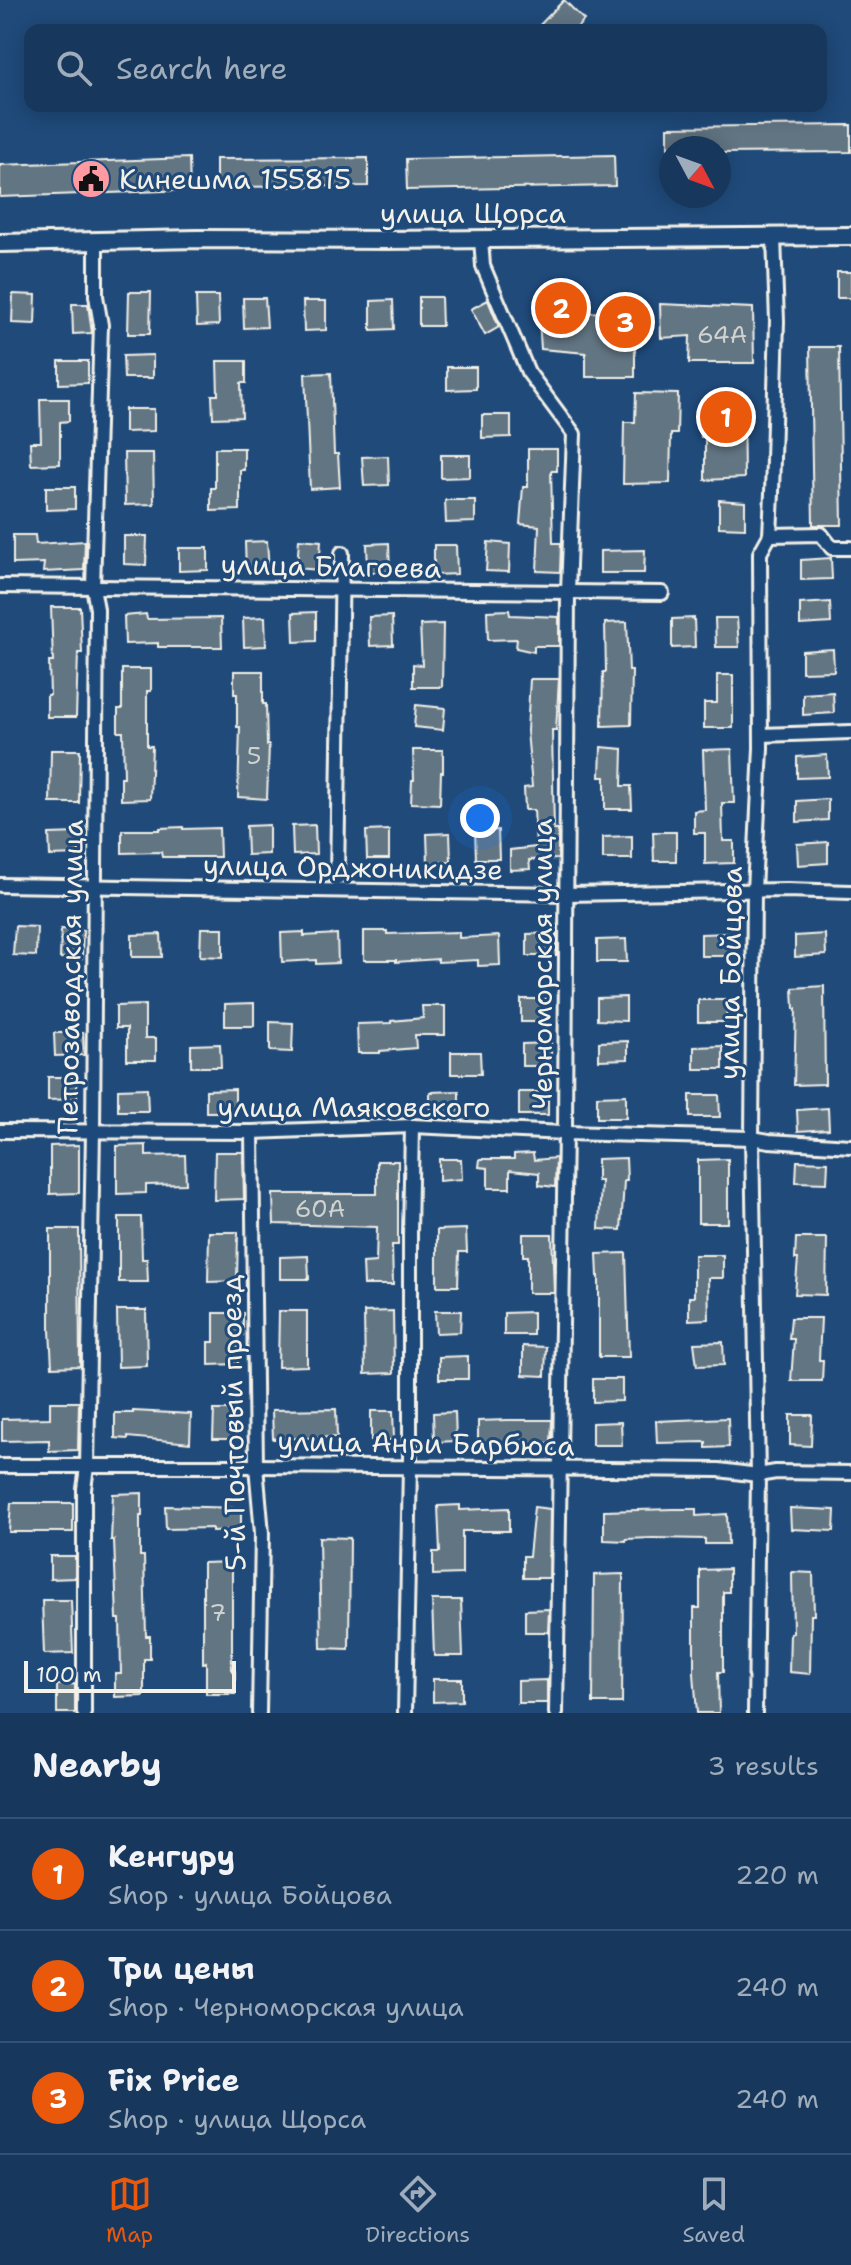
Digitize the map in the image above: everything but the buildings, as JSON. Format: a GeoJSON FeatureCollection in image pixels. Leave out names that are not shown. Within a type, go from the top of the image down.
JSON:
{"type":"FeatureCollection","features":[{"type":"Feature","properties":{"kind":"street","name":"улица Щорса"},"geometry":{"type":"LineString","coordinates":[[0,243],[851,236]]}},
{"type":"Feature","properties":{"kind":"street","name":"улица Бойцова"},"geometry":{"type":"LineString","coordinates":[[755,1713],[758,1475],[752,1138],[754,891],[761,735],[760,553],[770,535],[777,321],[774,237]]}},
{"type":"Feature","properties":{"kind":"street","name":"Черноморская улица"},"geometry":{"type":"LineString","coordinates":[[481,239],[483,266],[528,372],[574,434],[568,592],[565,1133],[556,1713]]}},
{"type":"Feature","properties":{"kind":"street","name":"Петрозаводская улица"},"geometry":{"type":"LineString","coordinates":[[84,1713],[84,1489],[87,1467],[95,887],[97,609],[93,587],[101,325],[96,296],[96,242]]}},
{"type":"Feature","properties":{"kind":"street"},"geometry":{"type":"LineString","coordinates":[[770,535],[821,534],[832,548],[851,548]]}},
{"type":"Feature","properties":{"kind":"street"},"geometry":{"type":"LineString","coordinates":[[337,879],[342,553]]}},
{"type":"Feature","properties":{"kind":"street","name":"улица Благоева"},"geometry":{"type":"LineString","coordinates":[[0,586],[662,593]]}},
{"type":"Feature","properties":{"kind":"street"},"geometry":{"type":"LineString","coordinates":[[761,735],[851,732]]}},
{"type":"Feature","properties":{"kind":"street","name":"улица Орджоникидзе"},"geometry":{"type":"LineString","coordinates":[[0,885],[567,894],[850,892]]}},
{"type":"Feature","properties":{"kind":"street"},"geometry":{"type":"LineString","coordinates":[[405,1713],[412,1126]]}},
{"type":"Feature","properties":{"kind":"street","name":"улица Маяковского"},"geometry":{"type":"LineString","coordinates":[[0,1131],[252,1132],[412,1126],[752,1138],[851,1146]]}},
{"type":"Feature","properties":{"kind":"street","name":"5-й Почтовый проезд"},"geometry":{"type":"LineString","coordinates":[[252,1132],[256,1466],[262,1533],[259,1713]]}},
{"type":"Feature","properties":{"kind":"street","name":"улица Анри Барбюса"},"geometry":{"type":"LineString","coordinates":[[0,1466],[719,1470],[758,1475],[776,1472],[851,1473]]}},
{"type":"Feature","properties":{"kind":"place","name":"Кинешма 155815"},"geometry":{"type":"Point","coordinates":[91,179]}},
{"type":"Feature","properties":{"kind":"place","name":"Три цены"},"geometry":{"type":"Point","coordinates":[561,308]}},
{"type":"Feature","properties":{"kind":"place","name":"Fix Price"},"geometry":{"type":"Point","coordinates":[625,322]}},
{"type":"Feature","properties":{"kind":"place","name":"Кенгуру"},"geometry":{"type":"Point","coordinates":[726,417]}}]}
